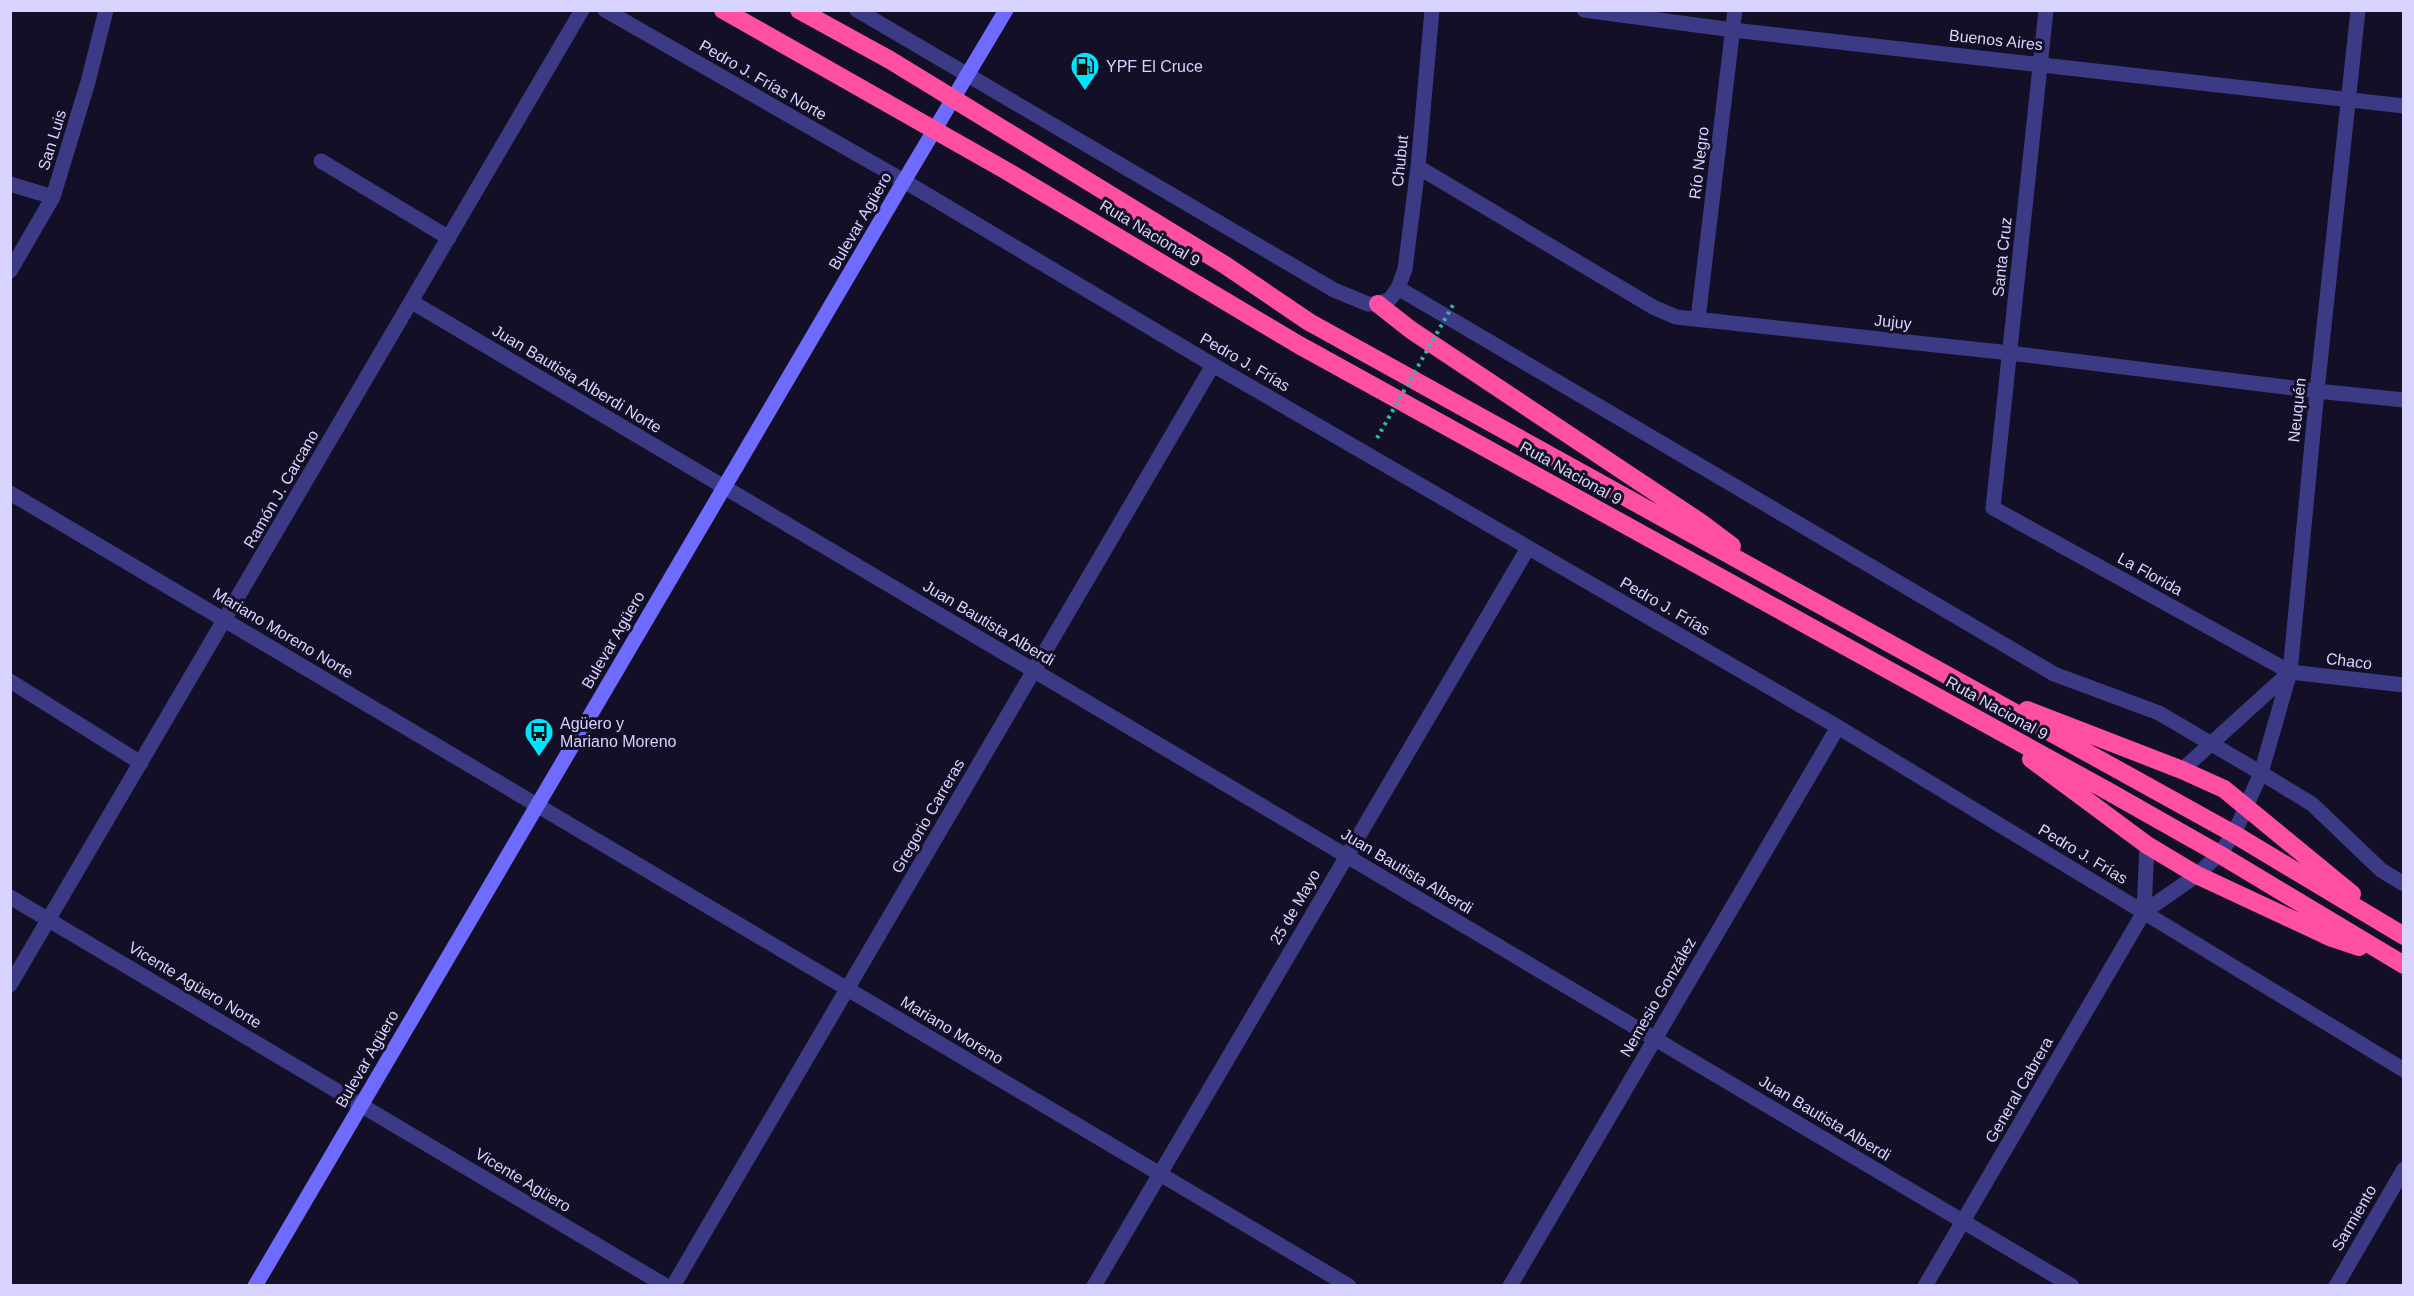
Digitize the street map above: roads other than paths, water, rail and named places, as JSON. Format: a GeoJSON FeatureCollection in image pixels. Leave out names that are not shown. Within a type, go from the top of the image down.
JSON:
{"type":"FeatureCollection","features":[{"type":"Feature","properties":{"kind":"highway","name":"Ruta Nacional 9"},"geometry":{"type":"LineString","coordinates":[[723,10],[935,130],[1309,351],[2219,854],[2398,962]]}},
{"type":"Feature","properties":{"kind":"highway","name":"Ruta Nacional 9"},"geometry":{"type":"LineString","coordinates":[[799,10],[890,60],[1225,265],[1309,322],[2234,834],[2401,935]]}},
{"type":"Feature","properties":{"kind":"highway"},"geometry":{"type":"LineString","coordinates":[[1378,304],[1411,330],[1700,522],[1791,590]]}},
{"type":"Feature","properties":{"kind":"highway"},"geometry":{"type":"LineString","coordinates":[[1970,689],[2224,789],[2401,935]]}},
{"type":"Feature","properties":{"kind":"highway"},"geometry":{"type":"LineString","coordinates":[[1997,731],[2054,778],[2147,845],[2197,875],[2332,938],[2398,962]]}},
{"type":"Feature","properties":{"kind":"main road","name":"Bulevar Agüero"},"geometry":{"type":"LineString","coordinates":[[255,1286],[1006,10]]}},
{"type":"Feature","properties":{"kind":"street","name":"San Luis"},"geometry":{"type":"LineString","coordinates":[[10,271],[53,198],[88,82],[106,10]]}},
{"type":"Feature","properties":{"kind":"street","name":"Ramón J. Carcano"},"geometry":{"type":"LineString","coordinates":[[10,985],[582,10]]}},
{"type":"Feature","properties":{"kind":"street","name":"Pedro J. Frías Norte"},"geometry":{"type":"LineString","coordinates":[[604,10],[904,180]]}},
{"type":"Feature","properties":{"kind":"street"},"geometry":{"type":"LineString","coordinates":[[857,10],[1334,290],[1368,304],[1378,304],[1390,299],[1398,288],[2054,674],[2159,713],[2312,804],[2381,870],[2403,884]]}},
{"type":"Feature","properties":{"kind":"street","name":"Chubut"},"geometry":{"type":"LineString","coordinates":[[1398,288],[1405,269],[1418,166],[1432,10]]}},
{"type":"Feature","properties":{"kind":"street","name":"Buenos Aires"},"geometry":{"type":"LineString","coordinates":[[1584,10],[1733,30],[2040,63],[2403,106]]}},
{"type":"Feature","properties":{"kind":"street","name":"Río Negro"},"geometry":{"type":"LineString","coordinates":[[1698,319],[1735,10]]}},
{"type":"Feature","properties":{"kind":"street","name":"Santa Cruz"},"geometry":{"type":"LineString","coordinates":[[1993,508],[2046,10]]}},
{"type":"Feature","properties":{"kind":"street","name":"Neuquén"},"geometry":{"type":"LineString","coordinates":[[2144,912],[2197,875],[2219,854],[2234,834],[2261,773],[2290,672],[2358,10]]}},
{"type":"Feature","properties":{"kind":"street"},"geometry":{"type":"LineString","coordinates":[[321,161],[449,238]]}},
{"type":"Feature","properties":{"kind":"street","name":"Jujuy"},"geometry":{"type":"LineString","coordinates":[[1418,166],[1653,307],[1676,317],[2010,353],[2317,392],[2403,400]]}},
{"type":"Feature","properties":{"kind":"street","name":"Pedro J. Frías"},"geometry":{"type":"LineString","coordinates":[[904,180],[1213,365],[1838,727],[2403,1070]]}},
{"type":"Feature","properties":{"kind":"street"},"geometry":{"type":"LineString","coordinates":[[10,184],[53,198]]}},
{"type":"Feature","properties":{"kind":"street","name":"Juan Bautista Alberdi Norte"},"geometry":{"type":"LineString","coordinates":[[412,302],[724,487]]}},
{"type":"Feature","properties":{"kind":"street","name":"Gregorio Carreras"},"geometry":{"type":"LineString","coordinates":[[673,1286],[1213,365]]}},
{"type":"Feature","properties":{"kind":"street","name":"Juan Bautista Alberdi"},"geometry":{"type":"LineString","coordinates":[[724,487],[2072,1286]]}},
{"type":"Feature","properties":{"kind":"street","name":"Mariano Moreno Norte"},"geometry":{"type":"LineString","coordinates":[[10,493],[537,805]]}},
{"type":"Feature","properties":{"kind":"street","name":"La Florida"},"geometry":{"type":"LineString","coordinates":[[1993,508],[2290,672]]}},
{"type":"Feature","properties":{"kind":"street","name":"25 de Mayo"},"geometry":{"type":"LineString","coordinates":[[1094,1286],[1528,548]]}},
{"type":"Feature","properties":{"kind":"street"},"geometry":{"type":"LineString","coordinates":[[2182,771],[2290,672]]}},
{"type":"Feature","properties":{"kind":"street","name":"Chaco"},"geometry":{"type":"LineString","coordinates":[[2290,672],[2403,685]]}},
{"type":"Feature","properties":{"kind":"street"},"geometry":{"type":"LineString","coordinates":[[10,681],[141,763]]}},
{"type":"Feature","properties":{"kind":"street","name":"Nemesio González"},"geometry":{"type":"LineString","coordinates":[[1510,1286],[1838,727]]}},
{"type":"Feature","properties":{"kind":"street","name":"Mariano Moreno"},"geometry":{"type":"LineString","coordinates":[[537,805],[1349,1286]]}},
{"type":"Feature","properties":{"kind":"street"},"geometry":{"type":"LineString","coordinates":[[2144,912],[2147,845]]}},
{"type":"Feature","properties":{"kind":"street","name":"Vicente Agüero Norte"},"geometry":{"type":"LineString","coordinates":[[10,897],[361,1105]]}},
{"type":"Feature","properties":{"kind":"street","name":"General Cabrera"},"geometry":{"type":"LineString","coordinates":[[1925,1286],[2144,912]]}},
{"type":"Feature","properties":{"kind":"street","name":"Vicente Agüero"},"geometry":{"type":"LineString","coordinates":[[361,1105],[666,1286]]}},
{"type":"Feature","properties":{"kind":"street","name":"Sarmiento"},"geometry":{"type":"LineString","coordinates":[[2336,1286],[2403,1169]]}},
{"type":"Feature","properties":{"kind":"place","name":"YPF El Cruce"},"geometry":{"type":"Point","coordinates":[1085,92]}},
{"type":"Feature","properties":{"kind":"place","name":"Agüero y Mariano Moreno"},"geometry":{"type":"Point","coordinates":[539,758]}}]}
